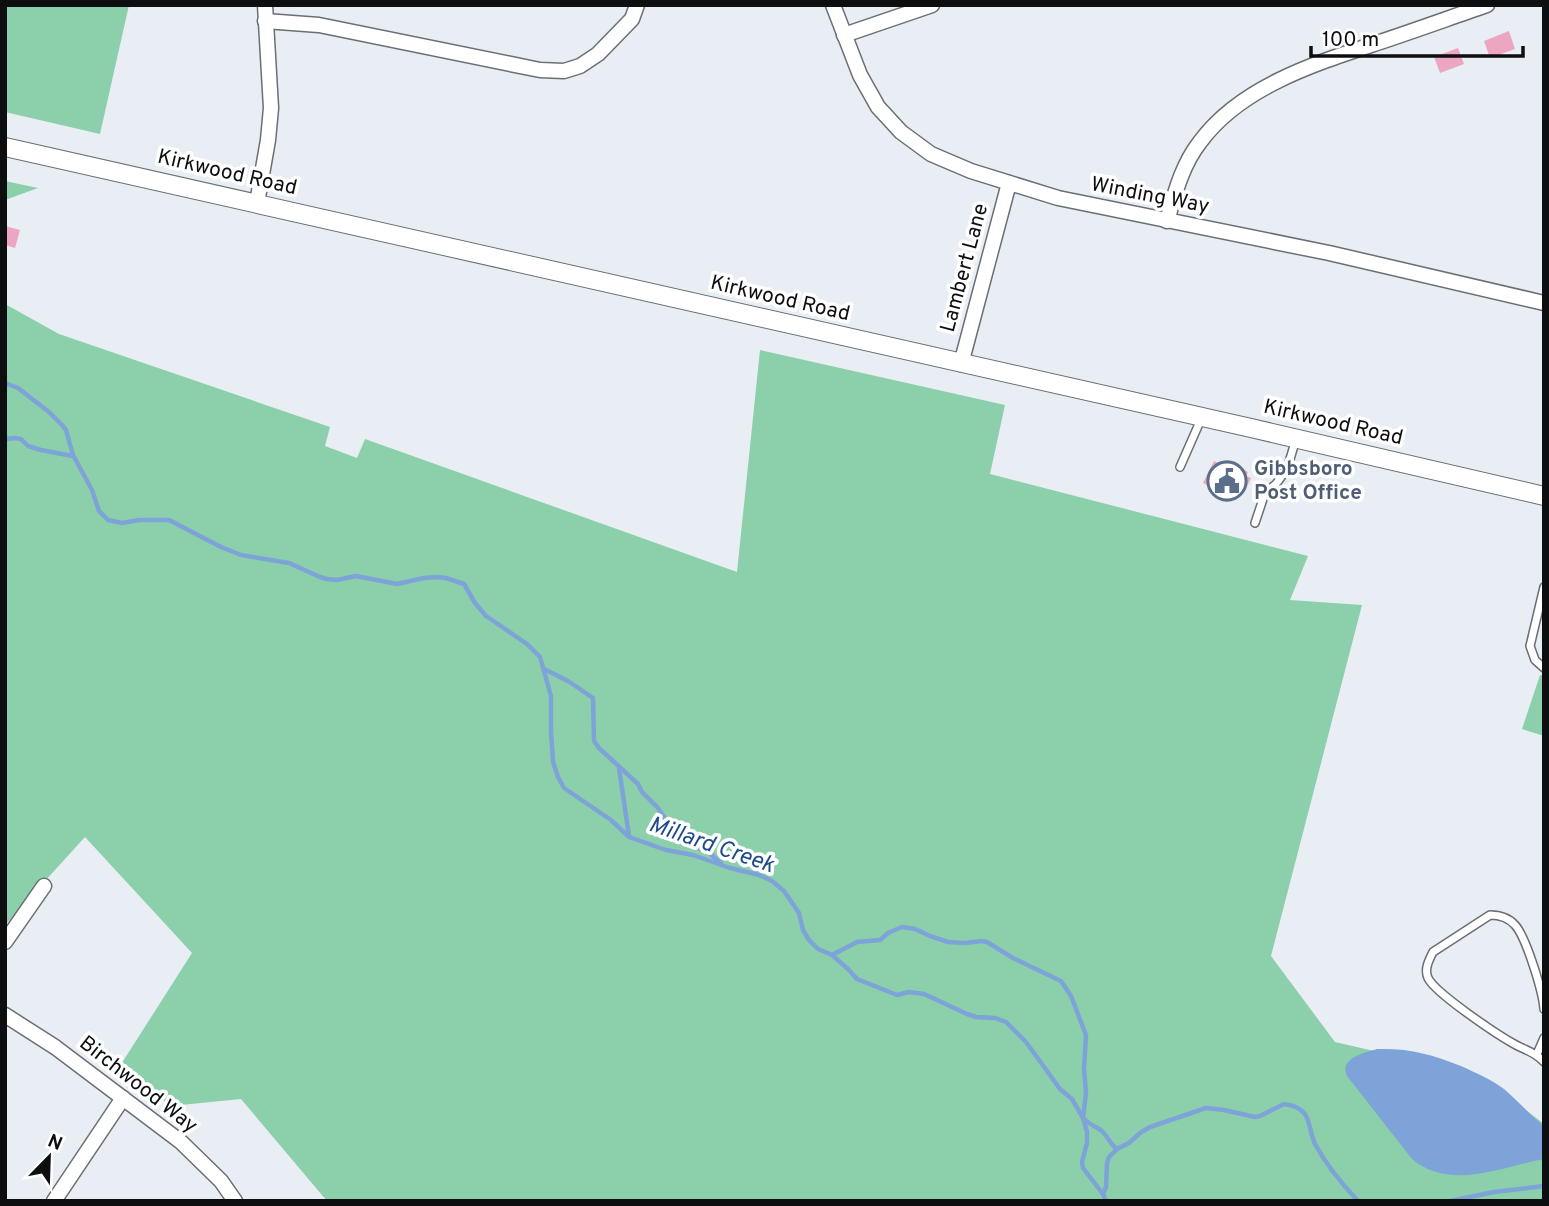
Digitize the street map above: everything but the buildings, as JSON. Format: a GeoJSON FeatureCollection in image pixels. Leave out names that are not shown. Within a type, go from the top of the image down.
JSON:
{"type":"FeatureCollection","features":[{"type":"Feature","properties":{"kind":"street"},"geometry":{"type":"LineString","coordinates":[[257,203],[271,108],[265,5]]}},
{"type":"Feature","properties":{"kind":"street"},"geometry":{"type":"LineString","coordinates":[[265,21],[319,25],[540,70],[564,71],[580,66],[598,54],[632,19],[637,5]]}},
{"type":"Feature","properties":{"kind":"street","name":"Winding Way"},"geometry":{"type":"LineString","coordinates":[[833,5],[860,75],[878,107],[901,132],[931,154],[971,171],[1058,198],[1329,253],[1544,303]]}},
{"type":"Feature","properties":{"kind":"street"},"geometry":{"type":"LineString","coordinates":[[844,35],[932,5]]}},
{"type":"Feature","properties":{"kind":"street"},"geometry":{"type":"LineString","coordinates":[[1167,221],[1177,185],[1200,141],[1220,119],[1248,97],[1317,64],[1488,5]]}},
{"type":"Feature","properties":{"kind":"street","name":"Kirkwood Road"},"geometry":{"type":"LineString","coordinates":[[5,148],[1544,496]]}},
{"type":"Feature","properties":{"kind":"street","name":"Lambert Lane"},"geometry":{"type":"LineString","coordinates":[[961,363],[1009,183]]}},
{"type":"Feature","properties":{"kind":"street"},"geometry":{"type":"LineString","coordinates":[[5,942],[44,886]]}},
{"type":"Feature","properties":{"kind":"street","name":"Birchwood Way"},"geometry":{"type":"LineString","coordinates":[[5,1015],[55,1046],[181,1142],[220,1181],[235,1201]]}},
{"type":"Feature","properties":{"kind":"street"},"geometry":{"type":"LineString","coordinates":[[54,1201],[123,1098]]}},
{"type":"Feature","properties":{"kind":"lane"},"geometry":{"type":"LineString","coordinates":[[1180,467],[1202,417]]}},
{"type":"Feature","properties":{"kind":"lane"},"geometry":{"type":"LineString","coordinates":[[1255,523],[1265,493],[1287,469],[1296,438]]}},
{"type":"Feature","properties":{"kind":"lane"},"geometry":{"type":"LineString","coordinates":[[1543,589],[1530,646],[1535,660],[1544,667]]}},
{"type":"Feature","properties":{"kind":"lane"},"geometry":{"type":"LineString","coordinates":[[1544,1009],[1538,981],[1522,937],[1508,918],[1490,915],[1433,952],[1428,960],[1427,977],[1448,999],[1516,1045],[1537,1054],[1544,1062]]}},
{"type":"Feature","properties":{"kind":"lane"},"geometry":{"type":"LineString","coordinates":[[1537,1054],[1544,1038]]}},
{"type":"Feature","properties":{"kind":"green space"},"geometry":{"type":"Polygon","coordinates":[[[5,5],[129,5],[100,134],[5,112],[5,5]]]}},
{"type":"Feature","properties":{"kind":"green space"},"geometry":{"type":"Polygon","coordinates":[[[5,181],[38,188],[5,200],[5,181]]]}},
{"type":"Feature","properties":{"kind":"green space"},"geometry":{"type":"Polygon","coordinates":[[[5,304],[59,334],[330,427],[325,446],[357,458],[365,439],[737,572],[760,350],[1005,405],[990,474],[1308,556],[1290,600],[1362,605],[1271,956],[1335,1042],[1482,1076],[1544,1124],[1544,1201],[327,1201],[241,1099],[171,1106],[118,1069],[192,953],[85,837],[5,925],[5,304]]]}},
{"type":"Feature","properties":{"kind":"green space"},"geometry":{"type":"Polygon","coordinates":[[[1540,675],[1544,676],[1544,736],[1522,729],[1540,675]]]}},
{"type":"Feature","properties":{"kind":"water"},"geometry":{"type":"Polygon","coordinates":[[[1377,1049],[1430,1055],[1461,1066],[1499,1085],[1544,1126],[1544,1159],[1476,1174],[1443,1174],[1427,1169],[1412,1159],[1347,1076],[1346,1065],[1354,1057],[1377,1049]]]}},
{"type":"Feature","properties":{"kind":"waterway","name":"Millard Creek"},"geometry":{"type":"LineString","coordinates":[[5,383],[18,388],[49,412],[66,430],[73,455],[92,490],[99,511],[108,520],[122,523],[169,520],[241,555],[289,563],[327,579],[356,576],[397,584],[437,577],[464,584],[486,616],[527,644],[540,657],[551,696],[553,762],[564,788],[611,820],[629,837],[772,881],[784,891],[799,913],[803,930],[809,940],[818,949],[832,955],[857,979],[897,995],[909,992],[924,994],[967,1014],[1006,1022],[1026,1042],[1060,1089],[1072,1099],[1083,1118],[1087,1132],[1083,1168],[1106,1201]]}},
{"type":"Feature","properties":{"kind":"waterway"},"geometry":{"type":"LineString","coordinates":[[5,439],[21,439],[28,446],[73,456]]}},
{"type":"Feature","properties":{"kind":"waterway"},"geometry":{"type":"LineString","coordinates":[[544,669],[593,698],[594,741],[599,748],[638,784],[668,822],[673,834],[687,844],[708,852],[721,863]]}},
{"type":"Feature","properties":{"kind":"waterway"},"geometry":{"type":"LineString","coordinates":[[619,768],[629,836]]}},
{"type":"Feature","properties":{"kind":"waterway"},"geometry":{"type":"LineString","coordinates":[[832,955],[857,942],[880,940],[902,927],[915,929],[948,942],[987,942],[1061,981],[1071,996],[1086,1035],[1083,1118],[1102,1131],[1117,1149]]}},
{"type":"Feature","properties":{"kind":"waterway"},"geometry":{"type":"LineString","coordinates":[[1103,1194],[1109,1157],[1150,1127],[1206,1108],[1255,1117],[1284,1104],[1304,1113],[1320,1152],[1358,1201]]}},
{"type":"Feature","properties":{"kind":"waterway"},"geometry":{"type":"LineString","coordinates":[[1450,1201],[1544,1186]]}},
{"type":"Feature","properties":{"kind":"place","name":"Gibbsboro Post Office"},"geometry":{"type":"Point","coordinates":[1227,481]}}]}
